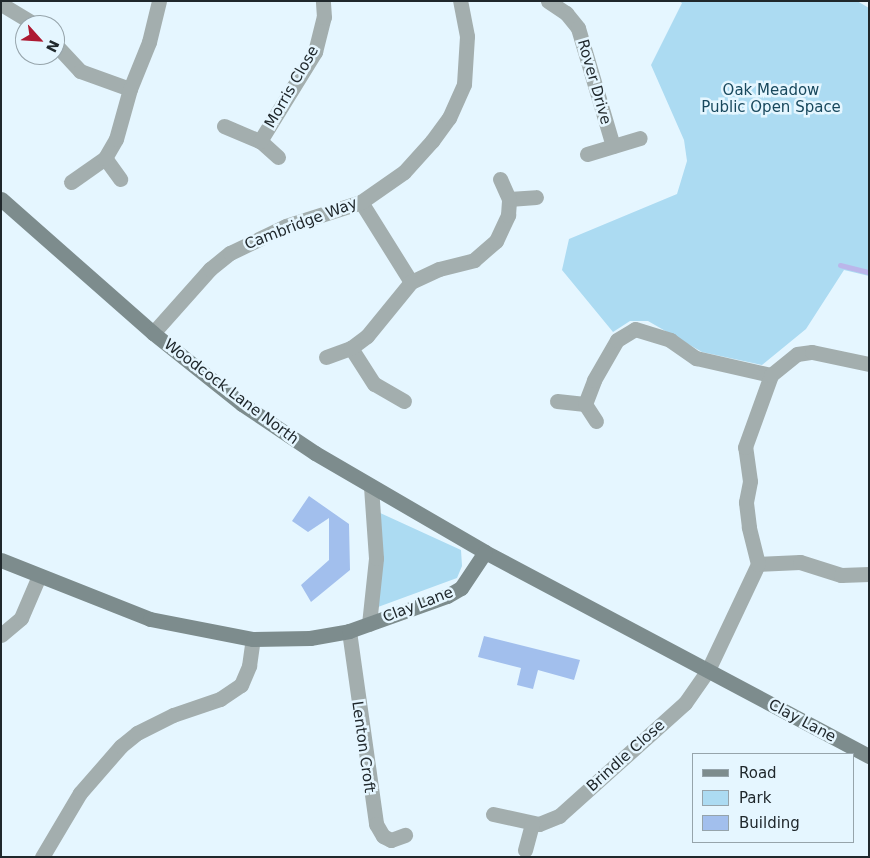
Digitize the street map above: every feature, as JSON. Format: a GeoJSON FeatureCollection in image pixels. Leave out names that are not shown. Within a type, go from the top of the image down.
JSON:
{"type":"FeatureCollection","features":[{"type":"Feature","properties":{"kind":"street"},"geometry":{"type":"LineString","coordinates":[[71,182],[105,158],[116,139],[130,89],[149,42],[158,1]]}},
{"type":"Feature","properties":{"kind":"street","name":"Morris Close"},"geometry":{"type":"LineString","coordinates":[[260,141],[314,52],[324,17],[323,1]]}},
{"type":"Feature","properties":{"kind":"street","name":"Cambridge Way"},"geometry":{"type":"LineString","coordinates":[[153,333],[210,269],[230,253],[286,226],[361,202],[404,172],[449,118],[464,84],[467,59],[460,1]]}},
{"type":"Feature","properties":{"kind":"street","name":"Rover Drive"},"geometry":{"type":"LineString","coordinates":[[548,1],[566,13],[578,28],[613,146]]}},
{"type":"Feature","properties":{"kind":"street"},"geometry":{"type":"LineString","coordinates":[[1,4],[19,15]]}},
{"type":"Feature","properties":{"kind":"street"},"geometry":{"type":"LineString","coordinates":[[65,55],[80,71],[130,89]]}},
{"type":"Feature","properties":{"kind":"street","name":"Morris Close"},"geometry":{"type":"LineString","coordinates":[[224,126],[260,141],[278,157]]}},
{"type":"Feature","properties":{"kind":"street"},"geometry":{"type":"LineString","coordinates":[[587,154],[640,138]]}},
{"type":"Feature","properties":{"kind":"street"},"geometry":{"type":"LineString","coordinates":[[105,158],[120,179]]}},
{"type":"Feature","properties":{"kind":"street"},"geometry":{"type":"LineString","coordinates":[[326,357],[351,348],[368,336],[411,282],[439,268],[474,260],[488,250],[508,215],[509,199],[500,179]]}},
{"type":"Feature","properties":{"kind":"street"},"geometry":{"type":"LineString","coordinates":[[509,199],[536,197]]}},
{"type":"Feature","properties":{"kind":"street","name":"Woodcock Lane North"},"geometry":{"type":"LineString","coordinates":[[1,199],[153,333],[242,404],[371,486],[485,552]]}},
{"type":"Feature","properties":{"kind":"street"},"geometry":{"type":"LineString","coordinates":[[361,202],[411,282]]}},
{"type":"Feature","properties":{"kind":"street"},"geometry":{"type":"LineString","coordinates":[[585,404],[609,350],[627,332],[635,330],[670,340],[696,358],[771,375]]}},
{"type":"Feature","properties":{"kind":"street"},"geometry":{"type":"LineString","coordinates":[[351,348],[374,384],[404,401]]}},
{"type":"Feature","properties":{"kind":"street"},"geometry":{"type":"LineString","coordinates":[[869,364],[819,353],[797,354],[771,375],[744,447],[750,481],[746,502],[749,527],[758,564],[800,562],[841,575],[869,574]]}},
{"type":"Feature","properties":{"kind":"street"},"geometry":{"type":"LineString","coordinates":[[557,402],[585,404]]}},
{"type":"Feature","properties":{"kind":"street"},"geometry":{"type":"LineString","coordinates":[[585,404],[596,421]]}},
{"type":"Feature","properties":{"kind":"street"},"geometry":{"type":"LineString","coordinates":[[369,624],[376,558],[371,486]]}},
{"type":"Feature","properties":{"kind":"street","name":"Clay Lane"},"geometry":{"type":"LineString","coordinates":[[1,560],[150,619],[253,639],[310,638],[349,631],[369,624],[461,588],[485,552],[869,756]]}},
{"type":"Feature","properties":{"kind":"street","name":"Brindle Close"},"geometry":{"type":"LineString","coordinates":[[493,814],[532,823],[559,816],[685,703],[708,670],[758,564]]}},
{"type":"Feature","properties":{"kind":"street"},"geometry":{"type":"LineString","coordinates":[[1,635],[21,618],[39,576]]}},
{"type":"Feature","properties":{"kind":"street","name":"Lenton Croft"},"geometry":{"type":"LineString","coordinates":[[349,631],[376,824],[383,836],[391,840],[405,835]]}},
{"type":"Feature","properties":{"kind":"street"},"geometry":{"type":"LineString","coordinates":[[42,857],[80,793],[126,742],[173,715],[220,699],[241,685],[249,666],[253,639]]}},
{"type":"Feature","properties":{"kind":"street"},"geometry":{"type":"LineString","coordinates":[[526,850],[532,823]]}},
{"type":"Feature","properties":{"kind":"green space","name":"Oak Meadow Public Open Space"},"geometry":{"type":"Polygon","coordinates":[[[679,1],[857,1],[869,8],[869,276],[844,270],[806,329],[762,365],[702,352],[648,321],[630,321],[613,332],[562,270],[569,239],[677,194],[687,161],[684,140],[651,65],[682,3],[679,1]]]}},
{"type":"Feature","properties":{"kind":"green space"},"geometry":{"type":"Polygon","coordinates":[[[378,512],[461,550],[462,566],[457,578],[378,607],[383,553],[378,512]]]}},
{"type":"Feature","properties":{"kind":"building"},"geometry":{"type":"Polygon","coordinates":[[[309,496],[349,524],[350,570],[311,602],[301,585],[329,560],[329,518],[308,532],[292,521],[309,496]]]}},
{"type":"Feature","properties":{"kind":"building"},"geometry":{"type":"Polygon","coordinates":[[[484,636],[580,660],[574,680],[538,670],[533,689],[517,685],[521,668],[478,657],[484,636]]]}},
{"type":"Feature","properties":{"kind":"waterway"},"geometry":{"type":"LineString","coordinates":[[840,265],[869,272]]}}]}
